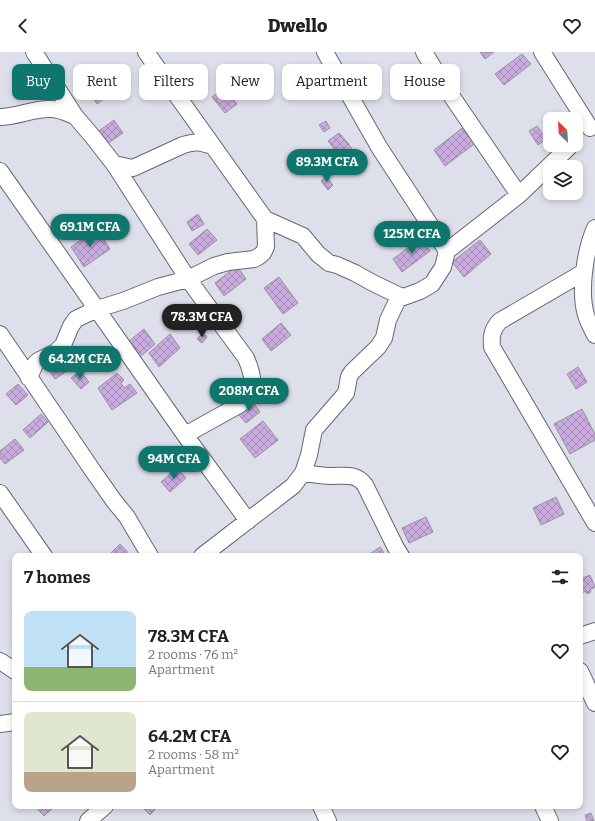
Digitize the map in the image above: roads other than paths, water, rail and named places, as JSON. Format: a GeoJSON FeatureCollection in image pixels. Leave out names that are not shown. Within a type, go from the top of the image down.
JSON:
{"type":"FeatureCollection","features":[{"type":"Feature","properties":{"kind":"street"},"geometry":{"type":"LineString","coordinates":[[34,52],[75,116],[114,164],[188,279],[246,358],[251,370],[251,391],[247,399],[185,435]]}},
{"type":"Feature","properties":{"kind":"street"},"geometry":{"type":"LineString","coordinates":[[146,52],[212,146],[266,219],[303,236],[318,254],[329,263],[355,273],[402,297]]}},
{"type":"Feature","properties":{"kind":"street"},"geometry":{"type":"LineString","coordinates":[[325,52],[379,147],[447,251]]}},
{"type":"Feature","properties":{"kind":"street"},"geometry":{"type":"LineString","coordinates":[[424,52],[444,85],[519,195]]}},
{"type":"Feature","properties":{"kind":"street"},"geometry":{"type":"LineString","coordinates":[[542,52],[592,126],[583,134]]}},
{"type":"Feature","properties":{"kind":"street"},"geometry":{"type":"LineString","coordinates":[[0,117],[14,116],[50,109],[60,110],[75,116]]}},
{"type":"Feature","properties":{"kind":"street"},"geometry":{"type":"LineString","coordinates":[[114,164],[133,168],[192,142],[212,146]]}},
{"type":"Feature","properties":{"kind":"street"},"geometry":{"type":"LineString","coordinates":[[206,553],[286,493],[303,473],[314,430],[346,393],[349,377],[352,372],[378,347],[384,338],[388,320],[398,299],[420,291],[432,284],[443,267],[447,251],[519,195],[564,152]]}},
{"type":"Feature","properties":{"kind":"street"},"geometry":{"type":"LineString","coordinates":[[0,171],[185,435],[248,521]]}},
{"type":"Feature","properties":{"kind":"street"},"geometry":{"type":"LineString","coordinates":[[29,378],[35,364],[38,361],[56,352],[63,345],[71,326],[76,319],[97,309],[158,287],[188,279],[214,266],[258,257],[263,253],[266,247],[266,219]]}},
{"type":"Feature","properties":{"kind":"street"},"geometry":{"type":"LineString","coordinates":[[595,228],[591,239],[584,272],[584,298],[586,314],[595,335]]}},
{"type":"Feature","properties":{"kind":"street"},"geometry":{"type":"LineString","coordinates":[[584,272],[500,321],[493,330],[491,338],[492,347],[595,523]]}},
{"type":"Feature","properties":{"kind":"street"},"geometry":{"type":"LineString","coordinates":[[0,334],[97,477],[127,517],[148,553]]}},
{"type":"Feature","properties":{"kind":"street"},"geometry":{"type":"LineString","coordinates":[[303,473],[330,476],[354,476],[361,480],[366,485],[399,553]]}},
{"type":"Feature","properties":{"kind":"street"},"geometry":{"type":"LineString","coordinates":[[0,493],[42,553]]}},
{"type":"Feature","properties":{"kind":"street"},"geometry":{"type":"LineString","coordinates":[[583,635],[595,631]]}},
{"type":"Feature","properties":{"kind":"street"},"geometry":{"type":"LineString","coordinates":[[0,661],[12,669]]}},
{"type":"Feature","properties":{"kind":"street"},"geometry":{"type":"LineString","coordinates":[[583,677],[595,703]]}},
{"type":"Feature","properties":{"kind":"street"},"geometry":{"type":"LineString","coordinates":[[0,724],[12,722]]}},
{"type":"Feature","properties":{"kind":"street"},"geometry":{"type":"LineString","coordinates":[[88,821],[102,809]]}},
{"type":"Feature","properties":{"kind":"street"},"geometry":{"type":"LineString","coordinates":[[322,809],[328,821]]}},
{"type":"Feature","properties":{"kind":"street"},"geometry":{"type":"LineString","coordinates":[[544,809],[550,821]]}}]}
